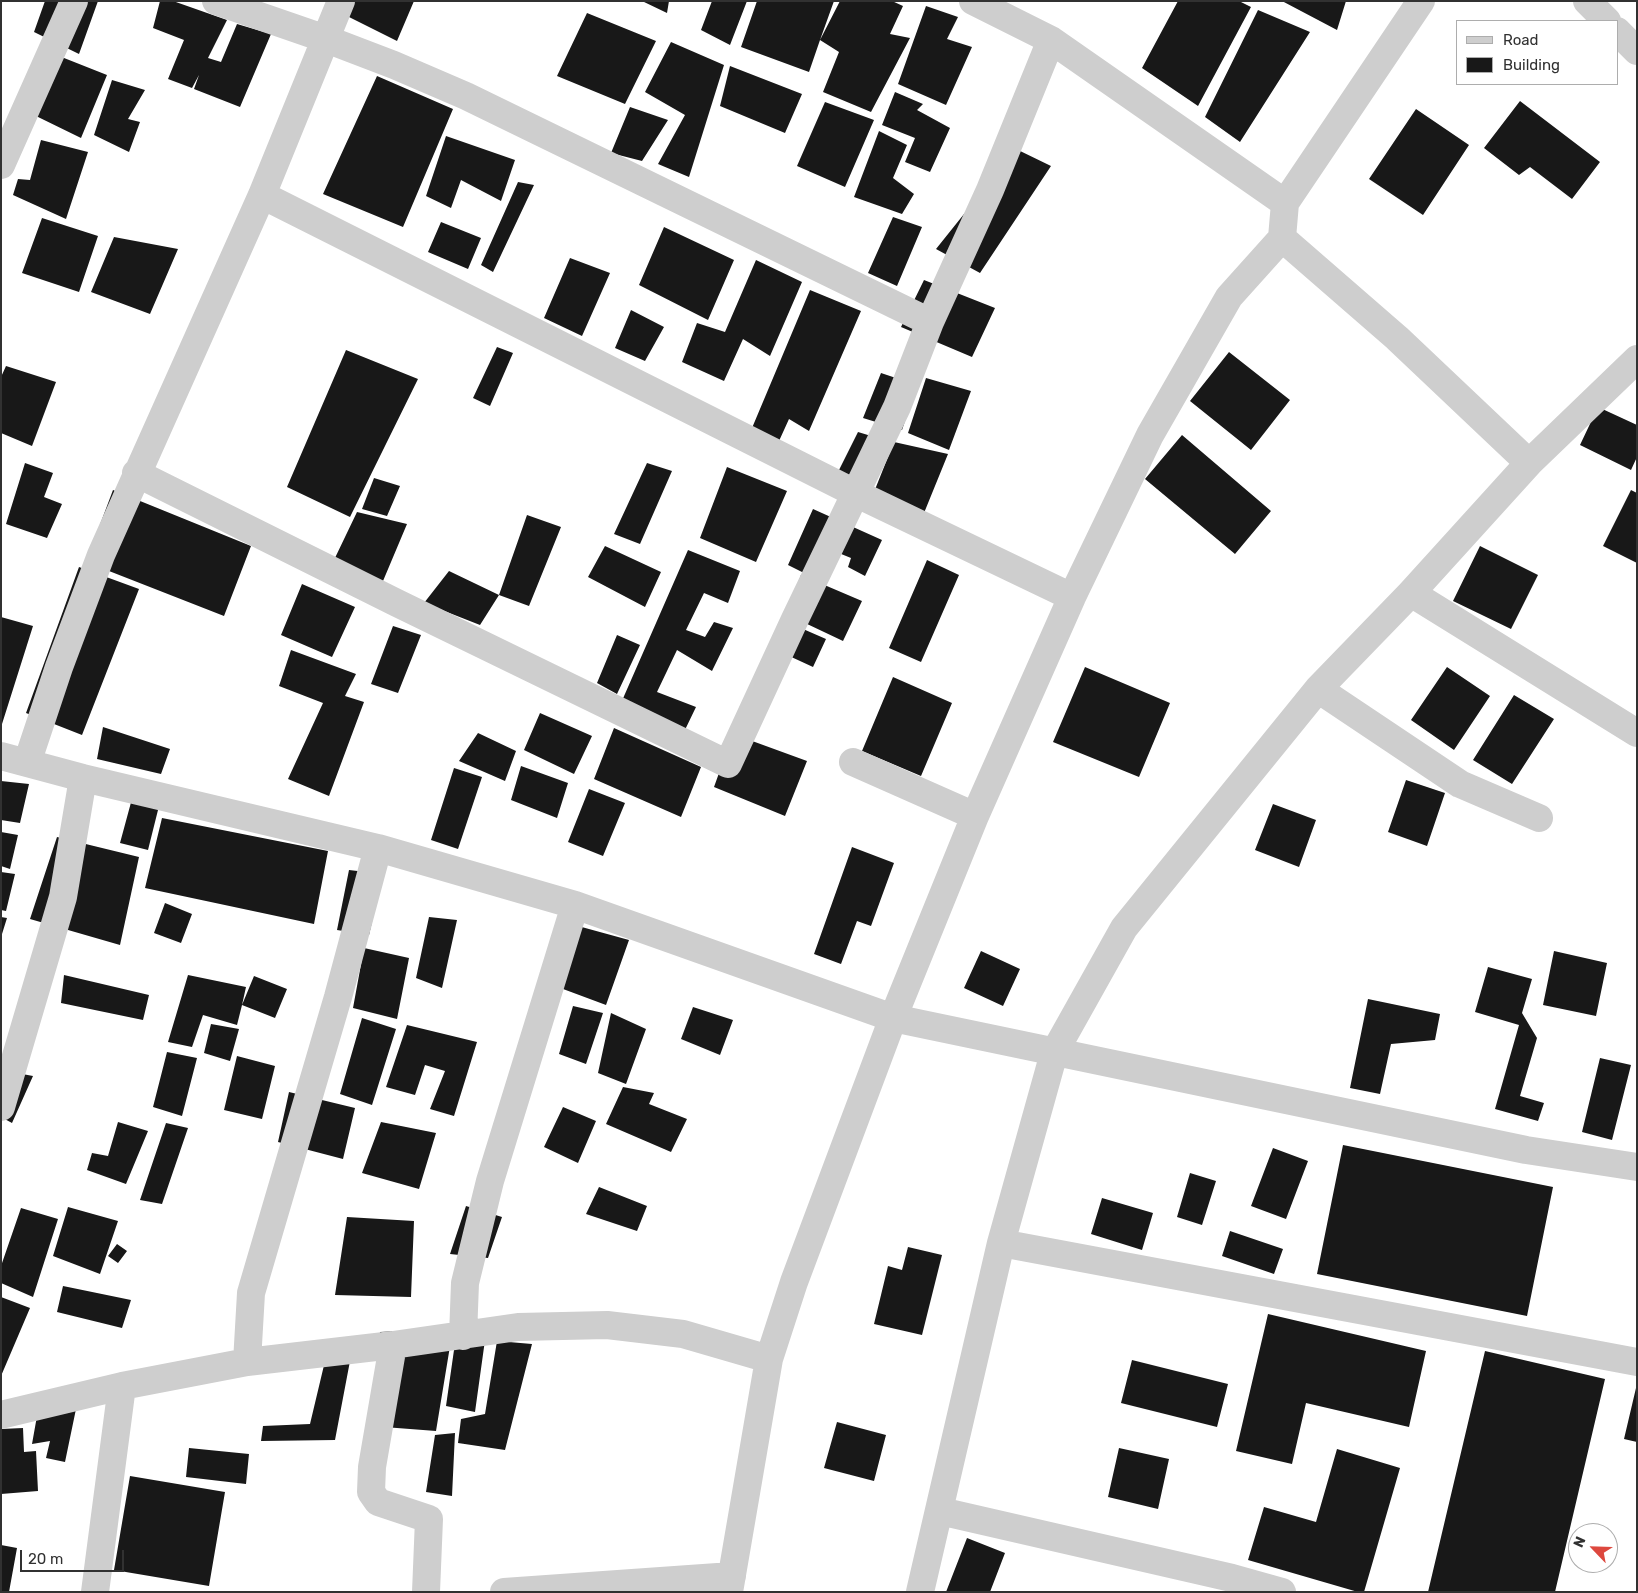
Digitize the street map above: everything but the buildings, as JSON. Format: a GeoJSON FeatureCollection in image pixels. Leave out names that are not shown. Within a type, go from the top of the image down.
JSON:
{"type":"FeatureCollection","features":[{"type":"Feature","properties":{"kind":"street"},"geometry":{"type":"LineString","coordinates":[[1,165],[74,1]]}},
{"type":"Feature","properties":{"kind":"street"},"geometry":{"type":"LineString","coordinates":[[216,1],[326,39],[394,65],[466,96],[930,322]]}},
{"type":"Feature","properties":{"kind":"street"},"geometry":{"type":"LineString","coordinates":[[27,763],[59,668],[101,555],[136,473],[262,195],[341,1]]}},
{"type":"Feature","properties":{"kind":"street"},"geometry":{"type":"LineString","coordinates":[[973,1],[1051,40],[1285,203]]}},
{"type":"Feature","properties":{"kind":"street"},"geometry":{"type":"LineString","coordinates":[[504,1592],[730,1584],[768,1359],[794,1282],[893,1018],[975,816],[1072,597],[1150,436],[1229,297],[1282,238],[1285,203],[1421,1]]}},
{"type":"Feature","properties":{"kind":"street"},"geometry":{"type":"LineString","coordinates":[[1587,1],[1606,20]]}},
{"type":"Feature","properties":{"kind":"street"},"geometry":{"type":"LineString","coordinates":[[1618,32],[1637,51]]}},
{"type":"Feature","properties":{"kind":"street"},"geometry":{"type":"LineString","coordinates":[[136,473],[388,599],[728,764],[897,407],[930,322],[990,190],[1051,40]]}},
{"type":"Feature","properties":{"kind":"street"},"geometry":{"type":"LineString","coordinates":[[262,195],[855,493],[1072,597]]}},
{"type":"Feature","properties":{"kind":"street"},"geometry":{"type":"LineString","coordinates":[[1282,238],[1397,338],[1529,464]]}},
{"type":"Feature","properties":{"kind":"street"},"geometry":{"type":"LineString","coordinates":[[920,1592],[1001,1243],[1054,1053],[1124,928],[1318,689],[1529,464],[1637,359]]}},
{"type":"Feature","properties":{"kind":"street"},"geometry":{"type":"LineString","coordinates":[[1410,593],[1637,733]]}},
{"type":"Feature","properties":{"kind":"street"},"geometry":{"type":"LineString","coordinates":[[1318,689],[1460,784],[1539,818]]}},
{"type":"Feature","properties":{"kind":"street"},"geometry":{"type":"LineString","coordinates":[[1,756],[83,778],[378,848],[575,905],[893,1018],[1526,1150],[1637,1167]]}},
{"type":"Feature","properties":{"kind":"street"},"geometry":{"type":"LineString","coordinates":[[852,762],[975,816]]}},
{"type":"Feature","properties":{"kind":"street"},"geometry":{"type":"LineString","coordinates":[[1,1106],[63,897],[83,778]]}},
{"type":"Feature","properties":{"kind":"street"},"geometry":{"type":"LineString","coordinates":[[247,1362],[251,1293],[338,997],[378,848]]}},
{"type":"Feature","properties":{"kind":"street"},"geometry":{"type":"LineString","coordinates":[[463,1336],[465,1283],[490,1181],[575,905]]}},
{"type":"Feature","properties":{"kind":"street"},"geometry":{"type":"LineString","coordinates":[[1001,1243],[1637,1362]]}},
{"type":"Feature","properties":{"kind":"street"},"geometry":{"type":"LineString","coordinates":[[1,1415],[122,1386],[247,1362],[463,1336],[518,1327],[607,1325],[683,1334],[768,1359]]}},
{"type":"Feature","properties":{"kind":"street"},"geometry":{"type":"LineString","coordinates":[[393,1345],[372,1467],[371,1492],[378,1502],[429,1519],[426,1592]]}},
{"type":"Feature","properties":{"kind":"street"},"geometry":{"type":"LineString","coordinates":[[95,1592],[122,1386]]}},
{"type":"Feature","properties":{"kind":"street"},"geometry":{"type":"LineString","coordinates":[[940,1511],[1230,1585],[1282,1592]]}}]}
